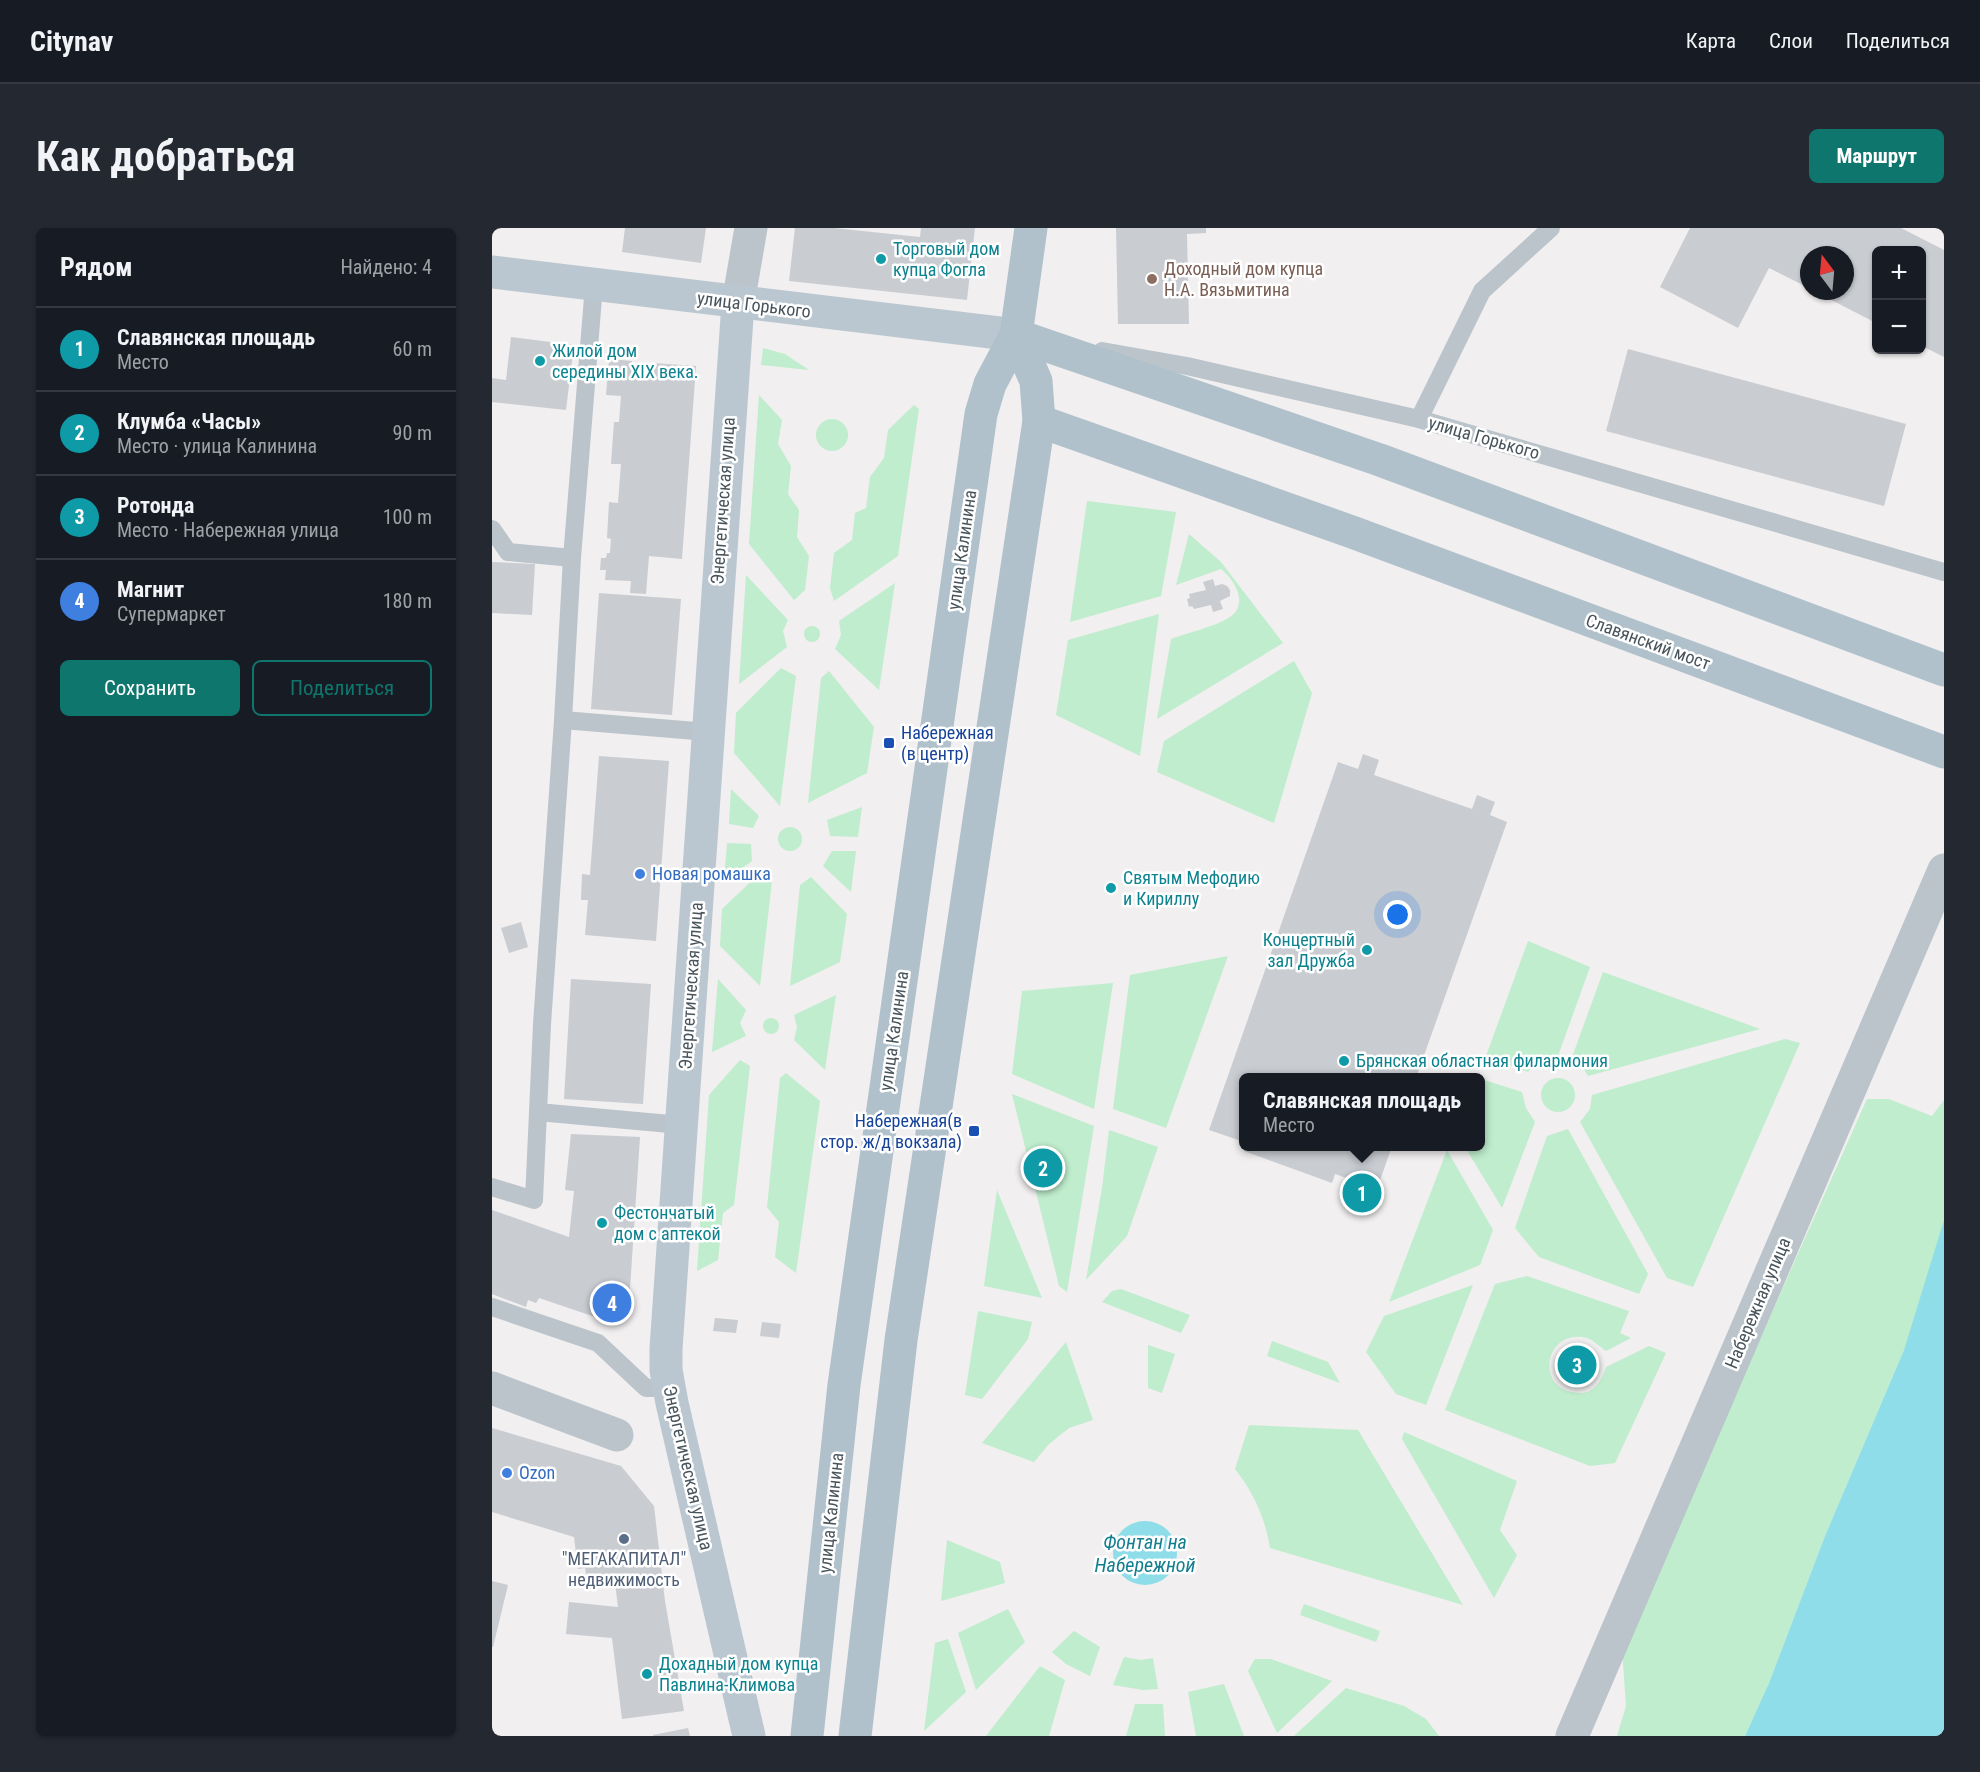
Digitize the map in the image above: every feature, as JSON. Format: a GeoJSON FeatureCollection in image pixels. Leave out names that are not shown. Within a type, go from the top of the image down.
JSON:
{"type":"FeatureCollection","features":[{"type":"Feature","properties":{"kind":"main road","name":"улица Калинина"},"geometry":{"type":"LineString","coordinates":[[807,1736],[844,1385],[980,423],[990,384],[1016,335],[1030,228]]}},
{"type":"Feature","properties":{"kind":"main road"},"geometry":{"type":"LineString","coordinates":[[855,1736],[901,1340],[1039,421],[1036,381],[1016,335]]}},
{"type":"Feature","properties":{"kind":"main road","name":"улица Горького"},"geometry":{"type":"LineString","coordinates":[[1016,335],[1380,460],[1944,670]]}},
{"type":"Feature","properties":{"kind":"main road","name":"Славянский мост"},"geometry":{"type":"LineString","coordinates":[[1039,421],[1352,532],[1944,752]]}},
{"type":"Feature","properties":{"kind":"street","name":"Энергетическая улица"},"geometry":{"type":"LineString","coordinates":[[749,1736],[666,1370],[666,1349],[738,303],[751,228]]}},
{"type":"Feature","properties":{"kind":"street","name":"улица Горького"},"geometry":{"type":"LineString","coordinates":[[492,272],[1016,335]]}},
{"type":"Feature","properties":{"kind":"street","name":"Набережная улица"},"geometry":{"type":"LineString","coordinates":[[1572,1736],[1944,870]]}},
{"type":"Feature","properties":{"kind":"street"},"geometry":{"type":"LineString","coordinates":[[492,1388],[618,1435]]}},
{"type":"Feature","properties":{"kind":"lane"},"geometry":{"type":"LineString","coordinates":[[1419,419],[1482,291],[1551,228]]}},
{"type":"Feature","properties":{"kind":"lane"},"geometry":{"type":"LineString","coordinates":[[492,1187],[534,1200],[542,1024],[572,558],[594,285]]}},
{"type":"Feature","properties":{"kind":"lane","name":"улица Горького"},"geometry":{"type":"LineString","coordinates":[[1016,335],[1187,366],[1419,419],[1941,566]]}},
{"type":"Feature","properties":{"kind":"lane"},"geometry":{"type":"LineString","coordinates":[[492,529],[508,552],[572,558]]}},
{"type":"Feature","properties":{"kind":"lane"},"geometry":{"type":"LineString","coordinates":[[563,720],[708,732]]}},
{"type":"Feature","properties":{"kind":"lane"},"geometry":{"type":"LineString","coordinates":[[538,1112],[681,1125]]}},
{"type":"Feature","properties":{"kind":"lane"},"geometry":{"type":"LineString","coordinates":[[492,1307],[598,1343],[646,1388],[670,1388]]}},
{"type":"Feature","properties":{"kind":"green space"},"geometry":{"type":"Polygon","coordinates":[[[763,348],[785,354],[809,370],[761,365],[763,348]]]}},
{"type":"Feature","properties":{"kind":"green space"},"geometry":{"type":"Polygon","coordinates":[[[759,395],[782,420],[778,444],[791,466],[788,494],[799,510],[797,537],[809,556],[805,590],[794,600],[749,544],[759,395]]]}},
{"type":"Feature","properties":{"kind":"green space"},"geometry":{"type":"Polygon","coordinates":[[[914,405],[919,409],[898,556],[834,601],[830,588],[834,553],[852,540],[855,513],[866,508],[870,477],[884,458],[888,430],[914,405]]]}},
{"type":"Feature","properties":{"kind":"green space"},"geometry":{"type":"Polygon","coordinates":[[[832,419],[843,424],[848,435],[843,446],[832,451],[821,446],[816,435],[821,424],[832,419]]]}},
{"type":"Feature","properties":{"kind":"green space"},"geometry":{"type":"Polygon","coordinates":[[[1087,501],[1176,512],[1161,596],[1070,622],[1087,501]]]}},
{"type":"Feature","properties":{"kind":"green space"},"geometry":{"type":"Polygon","coordinates":[[[1189,534],[1221,562],[1283,643],[1157,719],[1171,639],[1224,620],[1236,612],[1239,606],[1238,592],[1231,579],[1221,569],[1176,585],[1189,534]]]}},
{"type":"Feature","properties":{"kind":"green space"},"geometry":{"type":"Polygon","coordinates":[[[746,575],[788,620],[783,631],[787,647],[739,684],[746,575]]]}},
{"type":"Feature","properties":{"kind":"green space"},"geometry":{"type":"Polygon","coordinates":[[[895,583],[879,690],[835,649],[841,635],[839,621],[895,583]]]}},
{"type":"Feature","properties":{"kind":"green space"},"geometry":{"type":"Polygon","coordinates":[[[1159,614],[1140,756],[1056,715],[1068,640],[1159,614]]]}},
{"type":"Feature","properties":{"kind":"green space"},"geometry":{"type":"Polygon","coordinates":[[[812,626],[820,634],[812,642],[804,634],[812,626]]]}},
{"type":"Feature","properties":{"kind":"green space"},"geometry":{"type":"Polygon","coordinates":[[[1294,661],[1312,693],[1274,823],[1157,772],[1164,741],[1294,661]]]}},
{"type":"Feature","properties":{"kind":"green space"},"geometry":{"type":"Polygon","coordinates":[[[781,668],[796,676],[780,806],[734,753],[736,713],[781,668]]]}},
{"type":"Feature","properties":{"kind":"green space"},"geometry":{"type":"Polygon","coordinates":[[[829,671],[874,727],[867,773],[808,803],[821,678],[829,671]]]}},
{"type":"Feature","properties":{"kind":"green space"},"geometry":{"type":"Polygon","coordinates":[[[731,789],[759,816],[753,828],[729,824],[731,789]]]}},
{"type":"Feature","properties":{"kind":"green space"},"geometry":{"type":"Polygon","coordinates":[[[862,807],[858,837],[830,836],[827,820],[862,807]]]}},
{"type":"Feature","properties":{"kind":"green space"},"geometry":{"type":"Polygon","coordinates":[[[790,827],[799,830],[802,839],[799,848],[790,851],[781,848],[778,839],[781,830],[790,827]]]}},
{"type":"Feature","properties":{"kind":"green space"},"geometry":{"type":"Polygon","coordinates":[[[727,843],[751,844],[752,861],[724,881],[727,843]]]}},
{"type":"Feature","properties":{"kind":"green space"},"geometry":{"type":"Polygon","coordinates":[[[832,851],[856,851],[851,892],[823,866],[832,851]]]}},
{"type":"Feature","properties":{"kind":"green space"},"geometry":{"type":"Polygon","coordinates":[[[761,872],[772,881],[760,986],[720,946],[722,909],[761,872]]]}},
{"type":"Feature","properties":{"kind":"green space"},"geometry":{"type":"Polygon","coordinates":[[[811,877],[847,914],[840,962],[790,986],[800,885],[811,877]]]}},
{"type":"Feature","properties":{"kind":"green space"},"geometry":{"type":"Polygon","coordinates":[[[1528,941],[1590,967],[1558,1056],[1541,1061],[1528,1072],[1486,1056],[1528,941]]]}},
{"type":"Feature","properties":{"kind":"green space"},"geometry":{"type":"Polygon","coordinates":[[[1228,956],[1166,1128],[1113,1109],[1130,975],[1228,956]]]}},
{"type":"Feature","properties":{"kind":"green space"},"geometry":{"type":"Polygon","coordinates":[[[1603,972],[1760,1029],[1588,1076],[1582,1066],[1571,1060],[1603,972]]]}},
{"type":"Feature","properties":{"kind":"green space"},"geometry":{"type":"Polygon","coordinates":[[[718,979],[746,1010],[740,1023],[746,1036],[712,1052],[718,979]]]}},
{"type":"Feature","properties":{"kind":"green space"},"geometry":{"type":"Polygon","coordinates":[[[1113,983],[1094,1109],[1012,1074],[1022,991],[1113,983]]]}},
{"type":"Feature","properties":{"kind":"green space"},"geometry":{"type":"Polygon","coordinates":[[[836,995],[825,1070],[794,1040],[797,1027],[794,1015],[836,995]]]}},
{"type":"Feature","properties":{"kind":"green space"},"geometry":{"type":"Polygon","coordinates":[[[771,1018],[779,1026],[771,1034],[763,1026],[771,1018]]]}},
{"type":"Feature","properties":{"kind":"green space"},"geometry":{"type":"Polygon","coordinates":[[[1785,1039],[1800,1043],[1693,1287],[1667,1278],[1580,1122],[1590,1109],[1592,1095],[1785,1039]]]}},
{"type":"Feature","properties":{"kind":"green space"},"geometry":{"type":"Polygon","coordinates":[[[740,1060],[750,1066],[734,1205],[723,1213],[718,1260],[697,1271],[709,1095],[740,1060]]]}},
{"type":"Feature","properties":{"kind":"green space"},"geometry":{"type":"Polygon","coordinates":[[[786,1073],[820,1101],[796,1273],[775,1257],[779,1222],[767,1207],[780,1078],[786,1073]]]}},
{"type":"Feature","properties":{"kind":"green space"},"geometry":{"type":"Polygon","coordinates":[[[1558,1078],[1570,1083],[1575,1095],[1570,1107],[1558,1112],[1546,1107],[1541,1095],[1546,1083],[1558,1078]]]}},
{"type":"Feature","properties":{"kind":"green space"},"geometry":{"type":"Polygon","coordinates":[[[1485,1080],[1522,1092],[1526,1108],[1535,1122],[1502,1208],[1467,1151],[1485,1151],[1485,1080]]]}},
{"type":"Feature","properties":{"kind":"green space"},"geometry":{"type":"Polygon","coordinates":[[[1012,1094],[1094,1126],[1067,1292],[1059,1286],[1012,1094]],[[1040,1151],[1031,1158],[1033,1177],[1042,1183],[1052,1179],[1054,1170],[1051,1160],[1040,1151]]]}},
{"type":"Feature","properties":{"kind":"green space"},"geometry":{"type":"Polygon","coordinates":[[[1867,1099],[1889,1099],[1932,1116],[1944,1100],[1944,1220],[1904,1350],[1825,1536],[1769,1683],[1745,1736],[1617,1736],[1626,1706],[1622,1649],[1867,1099]]]}},
{"type":"Feature","properties":{"kind":"green space"},"geometry":{"type":"Polygon","coordinates":[[[1568,1129],[1648,1274],[1639,1294],[1539,1257],[1515,1228],[1547,1136],[1568,1129]]]}},
{"type":"Feature","properties":{"kind":"green space"},"geometry":{"type":"Polygon","coordinates":[[[1109,1130],[1158,1147],[1127,1236],[1086,1280],[1102,1188],[1109,1130]]]}},
{"type":"Feature","properties":{"kind":"green space"},"geometry":{"type":"Polygon","coordinates":[[[1448,1151],[1493,1230],[1480,1265],[1389,1302],[1448,1151]]]}},
{"type":"Feature","properties":{"kind":"green space"},"geometry":{"type":"Polygon","coordinates":[[[997,1190],[1042,1298],[984,1286],[997,1190]]]}},
{"type":"Feature","properties":{"kind":"green space"},"geometry":{"type":"Polygon","coordinates":[[[1527,1276],[1629,1311],[1620,1333],[1631,1338],[1606,1351],[1587,1338],[1573,1337],[1561,1342],[1554,1350],[1550,1361],[1550,1372],[1555,1382],[1564,1390],[1579,1393],[1589,1391],[1600,1381],[1606,1367],[1649,1346],[1666,1353],[1615,1463],[1590,1466],[1445,1410],[1495,1284],[1527,1276]]]}},
{"type":"Feature","properties":{"kind":"green space"},"geometry":{"type":"Polygon","coordinates":[[[1473,1285],[1426,1405],[1396,1394],[1366,1352],[1384,1316],[1473,1285]]]}},
{"type":"Feature","properties":{"kind":"green space"},"geometry":{"type":"Polygon","coordinates":[[[1121,1289],[1190,1315],[1181,1333],[1102,1302],[1112,1291],[1121,1289]]]}},
{"type":"Feature","properties":{"kind":"green space"},"geometry":{"type":"Polygon","coordinates":[[[978,1311],[1032,1322],[1028,1339],[982,1399],[965,1395],[978,1311]]]}},
{"type":"Feature","properties":{"kind":"green space"},"geometry":{"type":"Polygon","coordinates":[[[1272,1341],[1328,1362],[1340,1383],[1267,1356],[1272,1341]]]}},
{"type":"Feature","properties":{"kind":"green space"},"geometry":{"type":"Polygon","coordinates":[[[1066,1342],[1093,1420],[1069,1428],[1049,1444],[1034,1462],[982,1443],[1066,1342]]]}},
{"type":"Feature","properties":{"kind":"green space"},"geometry":{"type":"Polygon","coordinates":[[[1148,1345],[1175,1354],[1162,1393],[1148,1388],[1148,1345]]]}},
{"type":"Feature","properties":{"kind":"green space"},"geometry":{"type":"Polygon","coordinates":[[[1249,1425],[1358,1430],[1463,1605],[1270,1548],[1258,1506],[1235,1469],[1249,1425]]]}},
{"type":"Feature","properties":{"kind":"green space"},"geometry":{"type":"Polygon","coordinates":[[[1404,1432],[1517,1481],[1500,1530],[1517,1555],[1494,1598],[1402,1439],[1404,1432]]]}},
{"type":"Feature","properties":{"kind":"green space"},"geometry":{"type":"Polygon","coordinates":[[[947,1540],[1000,1562],[1005,1583],[941,1601],[947,1540]]]}},
{"type":"Feature","properties":{"kind":"green space"},"geometry":{"type":"Polygon","coordinates":[[[1304,1604],[1380,1631],[1376,1642],[1300,1615],[1304,1604]]]}},
{"type":"Feature","properties":{"kind":"green space"},"geometry":{"type":"Polygon","coordinates":[[[1008,1609],[1025,1642],[976,1690],[958,1633],[1008,1609]]]}},
{"type":"Feature","properties":{"kind":"green space"},"geometry":{"type":"Polygon","coordinates":[[[1074,1631],[1100,1647],[1090,1676],[1066,1664],[1052,1652],[1074,1631]]]}},
{"type":"Feature","properties":{"kind":"green space"},"geometry":{"type":"Polygon","coordinates":[[[948,1639],[966,1692],[924,1731],[935,1643],[948,1639]]]}},
{"type":"Feature","properties":{"kind":"green space"},"geometry":{"type":"Polygon","coordinates":[[[1124,1657],[1141,1660],[1153,1658],[1158,1689],[1143,1690],[1113,1685],[1124,1657]]]}},
{"type":"Feature","properties":{"kind":"green space"},"geometry":{"type":"Polygon","coordinates":[[[1255,1659],[1271,1659],[1332,1681],[1277,1733],[1248,1671],[1255,1659]]]}},
{"type":"Feature","properties":{"kind":"green space"},"geometry":{"type":"Polygon","coordinates":[[[1040,1666],[1065,1680],[1049,1736],[986,1736],[1040,1666]]]}},
{"type":"Feature","properties":{"kind":"green space"},"geometry":{"type":"Polygon","coordinates":[[[1224,1684],[1244,1736],[1196,1736],[1188,1692],[1224,1684]]]}},
{"type":"Feature","properties":{"kind":"green space"},"geometry":{"type":"Polygon","coordinates":[[[1346,1688],[1404,1706],[1426,1719],[1439,1736],[1294,1736],[1346,1688]]]}},
{"type":"Feature","properties":{"kind":"green space"},"geometry":{"type":"Polygon","coordinates":[[[1135,1704],[1163,1704],[1165,1736],[1126,1736],[1135,1704]]]}},
{"type":"Feature","properties":{"kind":"water"},"geometry":{"type":"Polygon","coordinates":[[[1944,1220],[1944,1736],[1745,1736],[1769,1683],[1825,1536],[1904,1350],[1944,1220]]]}},
{"type":"Feature","properties":{"kind":"water","name":"Фонтан на Набережной"},"geometry":{"type":"Polygon","coordinates":[[[1145,1521],[1163,1527],[1171,1535],[1177,1553],[1171,1571],[1163,1579],[1145,1585],[1127,1579],[1119,1571],[1113,1553],[1119,1535],[1127,1527],[1145,1521]]]}},
{"type":"Feature","properties":{"kind":"building"},"geometry":{"type":"Polygon","coordinates":[[[625,228],[706,228],[701,263],[622,252],[625,228]]]}},
{"type":"Feature","properties":{"kind":"building","name":"Торговый дом купца Фогла"},"geometry":{"type":"Polygon","coordinates":[[[795,228],[834,228],[920,237],[921,228],[975,228],[967,300],[789,281],[795,228]]]}},
{"type":"Feature","properties":{"kind":"building","name":"Доходный дом купца Н.А. Вязьмитина"},"geometry":{"type":"Polygon","coordinates":[[[1116,228],[1206,228],[1206,233],[1187,234],[1189,324],[1118,324],[1116,228]]]}},
{"type":"Feature","properties":{"kind":"building"},"geometry":{"type":"Polygon","coordinates":[[[1690,228],[1901,228],[1944,250],[1944,357],[1926,348],[1926,246],[1872,246],[1872,321],[1831,300],[1854,300],[1854,246],[1800,246],[1800,284],[1769,268],[1738,328],[1660,287],[1690,228]]]}},
{"type":"Feature","properties":{"kind":"building","name":"Жилой дом середины XIX века."},"geometry":{"type":"Polygon","coordinates":[[[511,337],[574,345],[566,410],[492,402],[492,378],[506,380],[511,337]]]}},
{"type":"Feature","properties":{"kind":"building"},"geometry":{"type":"Polygon","coordinates":[[[1628,349],[1906,424],[1884,506],[1606,431],[1628,349]]]}},
{"type":"Feature","properties":{"kind":"building"},"geometry":{"type":"Polygon","coordinates":[[[609,359],[632,361],[632,371],[652,373],[653,363],[696,366],[682,559],[649,556],[646,594],[630,593],[631,581],[605,580],[606,570],[600,570],[601,558],[606,558],[607,553],[610,553],[611,539],[607,538],[609,502],[618,503],[621,464],[611,464],[614,422],[619,422],[621,396],[606,395],[609,359]]]}},
{"type":"Feature","properties":{"kind":"building"},"geometry":{"type":"Polygon","coordinates":[[[492,562],[535,564],[532,615],[492,613],[492,562]]]}},
{"type":"Feature","properties":{"kind":"building"},"geometry":{"type":"Polygon","coordinates":[[[1213,579],[1215,586],[1222,584],[1230,590],[1230,596],[1220,601],[1223,609],[1213,612],[1211,605],[1194,609],[1192,606],[1189,607],[1187,599],[1190,598],[1189,594],[1206,590],[1203,582],[1213,579]]]}},
{"type":"Feature","properties":{"kind":"building"},"geometry":{"type":"Polygon","coordinates":[[[599,593],[681,599],[672,715],[591,709],[599,593]]]}},
{"type":"Feature","properties":{"kind":"building","name":"Концертный зал Дружба"},"geometry":{"type":"Polygon","coordinates":[[[1363,754],[1379,760],[1374,775],[1472,809],[1477,795],[1495,802],[1490,815],[1507,822],[1418,1073],[1239,1073],[1239,1140],[1209,1130],[1338,762],[1358,769],[1363,754]]]}},
{"type":"Feature","properties":{"kind":"building"},"geometry":{"type":"Polygon","coordinates":[[[599,756],[669,761],[656,941],[585,935],[588,900],[581,900],[582,874],[590,875],[599,756]]]}},
{"type":"Feature","properties":{"kind":"building"},"geometry":{"type":"Polygon","coordinates":[[[521,922],[528,947],[509,953],[501,928],[521,922]]]}},
{"type":"Feature","properties":{"kind":"building"},"geometry":{"type":"Polygon","coordinates":[[[571,979],[651,984],[643,1104],[564,1099],[571,979]]]}},
{"type":"Feature","properties":{"kind":"building","name":"Фестончатый дом с аптекой"},"geometry":{"type":"Polygon","coordinates":[[[571,1134],[640,1137],[629,1304],[607,1321],[539,1298],[536,1303],[528,1300],[526,1307],[492,1294],[492,1210],[569,1237],[574,1191],[565,1190],[571,1134]]]}},
{"type":"Feature","properties":{"kind":"building"},"geometry":{"type":"Polygon","coordinates":[[[1040,1151],[1051,1158],[1055,1168],[1052,1179],[1042,1183],[1033,1176],[1031,1167],[1031,1158],[1040,1151]]]}},
{"type":"Feature","properties":{"kind":"building"},"geometry":{"type":"Polygon","coordinates":[[[1244,1151],[1390,1151],[1377,1189],[1335,1174],[1332,1183],[1244,1151]]]}},
{"type":"Feature","properties":{"kind":"building"},"geometry":{"type":"Polygon","coordinates":[[[715,1318],[738,1320],[736,1333],[713,1331],[715,1318]]]}},
{"type":"Feature","properties":{"kind":"building"},"geometry":{"type":"Polygon","coordinates":[[[762,1322],[781,1324],[779,1338],[760,1336],[762,1322]]]}},
{"type":"Feature","properties":{"kind":"building"},"geometry":{"type":"Polygon","coordinates":[[[1578,1354],[1588,1360],[1587,1372],[1577,1377],[1567,1371],[1567,1359],[1578,1354]]]}},
{"type":"Feature","properties":{"kind":"building"},"geometry":{"type":"Polygon","coordinates":[[[492,1428],[621,1466],[654,1506],[665,1601],[684,1711],[622,1719],[612,1638],[566,1634],[569,1602],[618,1607],[614,1575],[587,1579],[585,1568],[578,1569],[574,1537],[492,1512],[492,1428]]]}},
{"type":"Feature","properties":{"kind":"building"},"geometry":{"type":"Polygon","coordinates":[[[492,1581],[508,1585],[493,1647],[492,1647],[492,1581]]]}},
{"type":"Feature","properties":{"kind":"building"},"geometry":{"type":"Polygon","coordinates":[[[688,1728],[690,1736],[653,1736],[653,1735],[688,1728]]]}},
{"type":"Feature","properties":{"kind":"place","name":"Торговый дом купца Фогла"},"geometry":{"type":"Point","coordinates":[881,259]}},
{"type":"Feature","properties":{"kind":"place","name":"Доходный дом купца Н.А. Вязьмитина"},"geometry":{"type":"Point","coordinates":[1152,279]}},
{"type":"Feature","properties":{"kind":"place","name":"Жилой дом середины XIX века."},"geometry":{"type":"Point","coordinates":[540,361]}},
{"type":"Feature","properties":{"kind":"place","name":"Набережная (в центр)"},"geometry":{"type":"Point","coordinates":[889,743]}},
{"type":"Feature","properties":{"kind":"place","name":"Новая ромашка"},"geometry":{"type":"Point","coordinates":[640,874]}},
{"type":"Feature","properties":{"kind":"place","name":"Святым Мефодию и Кириллу"},"geometry":{"type":"Point","coordinates":[1111,888]}},
{"type":"Feature","properties":{"kind":"place","name":"Концертный зал Дружба"},"geometry":{"type":"Point","coordinates":[1367,950]}},
{"type":"Feature","properties":{"kind":"place","name":"Брянская областная филармония"},"geometry":{"type":"Point","coordinates":[1344,1061]}},
{"type":"Feature","properties":{"kind":"place","name":"Набережная(в стор. ж/д вокзала)"},"geometry":{"type":"Point","coordinates":[974,1131]}},
{"type":"Feature","properties":{"kind":"place","name":"Клумба «Часы»"},"geometry":{"type":"Point","coordinates":[1043,1168]}},
{"type":"Feature","properties":{"kind":"place","name":"Славянская площадь"},"geometry":{"type":"Point","coordinates":[1362,1193]}},
{"type":"Feature","properties":{"kind":"place","name":"Фестончатый дом с аптекой"},"geometry":{"type":"Point","coordinates":[602,1223]}},
{"type":"Feature","properties":{"kind":"place","name":"Магнит"},"geometry":{"type":"Point","coordinates":[612,1303]}},
{"type":"Feature","properties":{"kind":"place","name":"Ротонда"},"geometry":{"type":"Point","coordinates":[1577,1365]}},
{"type":"Feature","properties":{"kind":"place","name":"Ozon"},"geometry":{"type":"Point","coordinates":[507,1473]}},
{"type":"Feature","properties":{"kind":"place","name":"\"МЕГАКАПИТАЛ\" недвижимость"},"geometry":{"type":"Point","coordinates":[624,1539]}},
{"type":"Feature","properties":{"kind":"place","name":"Дохадный дом купца Павлина-Климова"},"geometry":{"type":"Point","coordinates":[647,1674]}}]}
